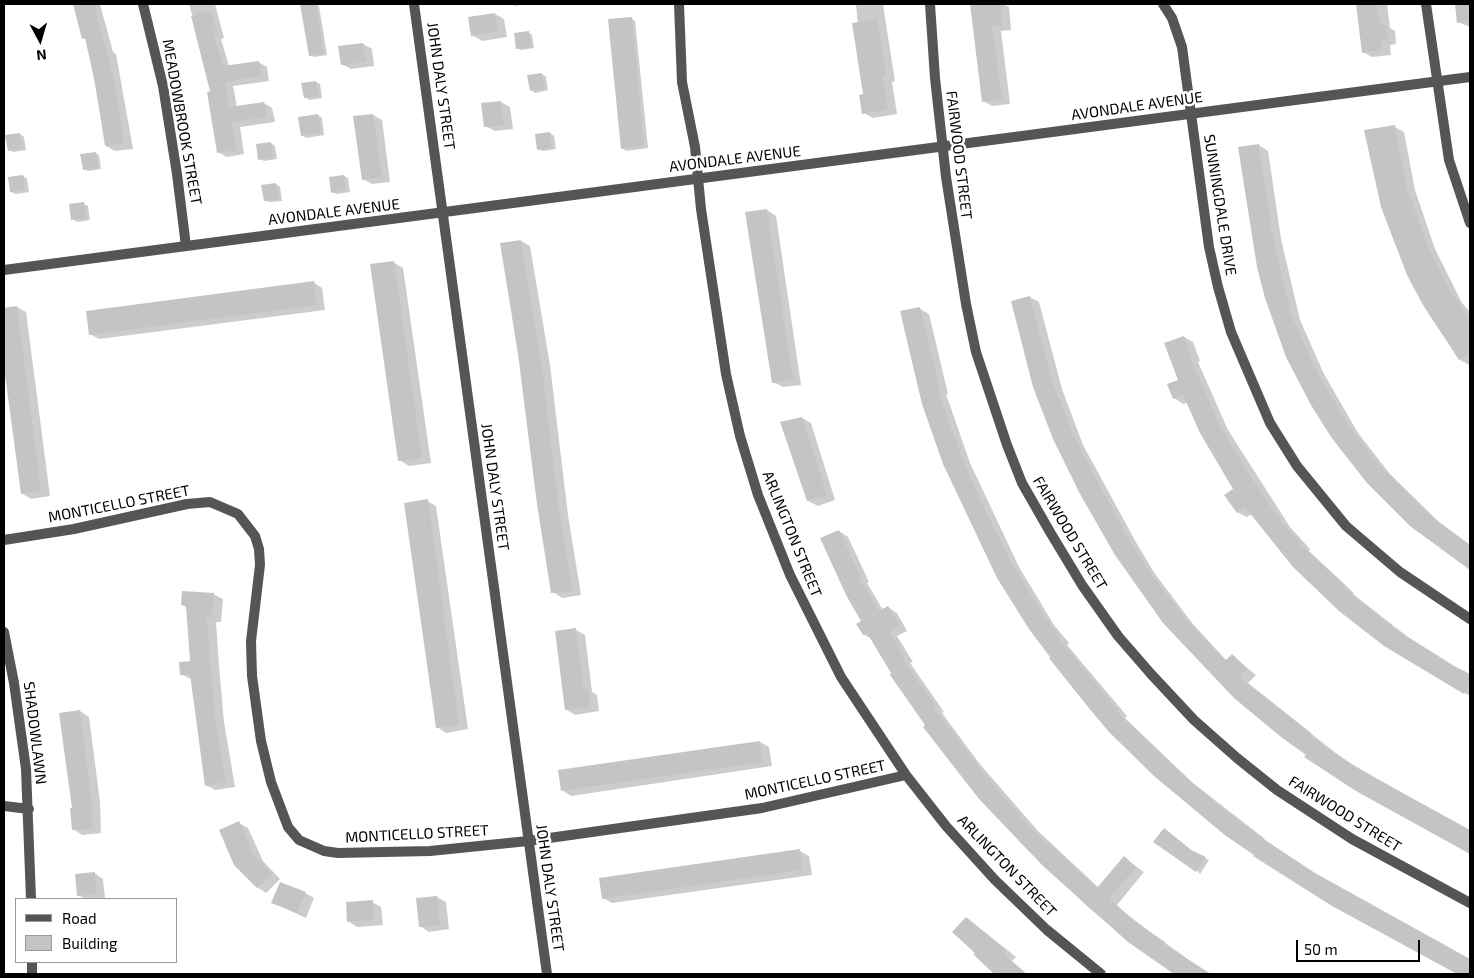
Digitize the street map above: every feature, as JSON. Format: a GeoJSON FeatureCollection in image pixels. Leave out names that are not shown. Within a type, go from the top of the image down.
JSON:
{"type":"FeatureCollection","features":[{"type":"Feature","properties":{"kind":"street","name":"MEADOWBROOK STREET"},"geometry":{"type":"LineString","coordinates":[[143,4],[163,86],[186,246]]}},
{"type":"Feature","properties":{"kind":"street","name":"JOHN DALY STREET"},"geometry":{"type":"LineString","coordinates":[[414,4],[547,974]]}},
{"type":"Feature","properties":{"kind":"street","name":"ARLINGTON STREET"},"geometry":{"type":"LineString","coordinates":[[679,4],[682,82],[699,178],[701,209],[726,374],[740,436],[758,495],[790,575],[821,639],[864,714],[906,775],[946,826],[995,880],[1047,930],[1101,974]]}},
{"type":"Feature","properties":{"kind":"street","name":"FAIRWOOD STREET"},"geometry":{"type":"LineString","coordinates":[[930,4],[932,49],[942,148],[966,304],[976,352],[994,412],[1022,483],[1082,585],[1118,636],[1151,674],[1194,720],[1237,758],[1277,790],[1352,839],[1470,903]]}},
{"type":"Feature","properties":{"kind":"street","name":"SUNNINGDALE DRIVE"},"geometry":{"type":"LineString","coordinates":[[1163,4],[1175,24],[1182,47],[1209,247],[1218,287],[1231,332],[1270,423],[1297,466],[1346,526],[1400,572],[1470,619]]}},
{"type":"Feature","properties":{"kind":"street"},"geometry":{"type":"LineString","coordinates":[[1426,4],[1449,160],[1470,223]]}},
{"type":"Feature","properties":{"kind":"street","name":"AVONDALE AVENUE"},"geometry":{"type":"LineString","coordinates":[[4,270],[1470,77]]}},
{"type":"Feature","properties":{"kind":"street","name":"MONTICELLO STREET"},"geometry":{"type":"LineString","coordinates":[[4,540],[74,529],[187,504],[210,502],[230,509],[248,524],[259,549],[260,565],[251,641],[254,701],[261,741],[277,803],[293,834],[315,848],[338,853],[430,852],[528,841],[762,808],[906,775]]}},
{"type":"Feature","properties":{"kind":"street","name":"SHADOWLAWN"},"geometry":{"type":"LineString","coordinates":[[4,632],[14,683],[29,808],[31,898]]}},
{"type":"Feature","properties":{"kind":"street"},"geometry":{"type":"LineString","coordinates":[[4,806],[29,808]]}},
{"type":"Feature","properties":{"kind":"building"},"geometry":{"type":"Polygon","coordinates":[[[73,4],[94,4],[114,79],[124,144],[105,146],[95,82],[85,38],[82,39],[73,4]]]}},
{"type":"Feature","properties":{"kind":"building"},"geometry":{"type":"Polygon","coordinates":[[[300,4],[316,4],[324,53],[309,56],[300,4]]]}},
{"type":"Feature","properties":{"kind":"building"},"geometry":{"type":"Polygon","coordinates":[[[970,4],[1001,4],[1002,25],[992,26],[1002,99],[982,102],[970,4]]]}},
{"type":"Feature","properties":{"kind":"building"},"geometry":{"type":"Polygon","coordinates":[[[1356,4],[1376,4],[1381,25],[1386,24],[1388,39],[1381,40],[1382,50],[1362,53],[1356,4]]]}},
{"type":"Feature","properties":{"kind":"building"},"geometry":{"type":"Polygon","coordinates":[[[1455,4],[1470,4],[1470,21],[1457,23],[1455,4]]]}},
{"type":"Feature","properties":{"kind":"building"},"geometry":{"type":"Polygon","coordinates":[[[210,11],[217,33],[213,34],[223,66],[259,61],[261,76],[225,82],[229,107],[264,102],[267,117],[232,122],[236,150],[217,153],[207,92],[210,91],[191,16],[210,11]]]}},
{"type":"Feature","properties":{"kind":"building"},"geometry":{"type":"Polygon","coordinates":[[[495,13],[498,32],[471,36],[468,17],[495,13]]]}},
{"type":"Feature","properties":{"kind":"building"},"geometry":{"type":"Polygon","coordinates":[[[632,17],[644,146],[621,149],[608,19],[632,17]]]}},
{"type":"Feature","properties":{"kind":"building"},"geometry":{"type":"Polygon","coordinates":[[[877,19],[886,76],[883,77],[888,110],[862,114],[859,95],[863,94],[852,23],[877,19]]]}},
{"type":"Feature","properties":{"kind":"building"},"geometry":{"type":"Polygon","coordinates":[[[529,31],[531,47],[516,49],[514,33],[529,31]]]}},
{"type":"Feature","properties":{"kind":"building"},"geometry":{"type":"Polygon","coordinates":[[[363,43],[366,62],[341,65],[338,46],[363,43]]]}},
{"type":"Feature","properties":{"kind":"building"},"geometry":{"type":"Polygon","coordinates":[[[542,73],[545,89],[530,91],[527,75],[542,73]]]}},
{"type":"Feature","properties":{"kind":"building"},"geometry":{"type":"Polygon","coordinates":[[[316,81],[319,96],[304,98],[301,83],[316,81]]]}},
{"type":"Feature","properties":{"kind":"building"},"geometry":{"type":"Polygon","coordinates":[[[501,101],[504,125],[484,127],[481,103],[501,101]]]}},
{"type":"Feature","properties":{"kind":"building"},"geometry":{"type":"Polygon","coordinates":[[[318,114],[321,133],[301,136],[298,117],[318,114]]]}},
{"type":"Feature","properties":{"kind":"building"},"geometry":{"type":"Polygon","coordinates":[[[373,114],[382,177],[362,180],[353,116],[373,114]]]}},
{"type":"Feature","properties":{"kind":"building"},"geometry":{"type":"Polygon","coordinates":[[[1395,125],[1406,184],[1426,243],[1455,299],[1470,321],[1470,353],[1459,360],[1423,305],[1407,275],[1381,207],[1364,130],[1395,125]]]}},
{"type":"Feature","properties":{"kind":"building"},"geometry":{"type":"Polygon","coordinates":[[[550,132],[552,147],[537,150],[535,134],[550,132]]]}},
{"type":"Feature","properties":{"kind":"building"},"geometry":{"type":"Polygon","coordinates":[[[20,133],[22,148],[8,151],[5,135],[20,133]]]}},
{"type":"Feature","properties":{"kind":"building"},"geometry":{"type":"Polygon","coordinates":[[[271,142],[273,157],[258,160],[256,144],[271,142]]]}},
{"type":"Feature","properties":{"kind":"building"},"geometry":{"type":"Polygon","coordinates":[[[1259,144],[1272,233],[1291,314],[1315,368],[1349,426],[1381,467],[1431,516],[1470,545],[1470,570],[1410,526],[1367,483],[1331,437],[1311,405],[1286,357],[1265,298],[1257,267],[1238,147],[1259,144]]]}},
{"type":"Feature","properties":{"kind":"building"},"geometry":{"type":"Polygon","coordinates":[[[96,152],[98,168],[83,170],[80,154],[96,152]]]}},
{"type":"Feature","properties":{"kind":"building"},"geometry":{"type":"Polygon","coordinates":[[[23,175],[25,190],[10,192],[8,177],[23,175]]]}},
{"type":"Feature","properties":{"kind":"building"},"geometry":{"type":"Polygon","coordinates":[[[344,175],[346,190],[331,193],[329,177],[344,175]]]}},
{"type":"Feature","properties":{"kind":"building"},"geometry":{"type":"Polygon","coordinates":[[[276,183],[279,199],[264,201],[261,185],[276,183]]]}},
{"type":"Feature","properties":{"kind":"building"},"geometry":{"type":"Polygon","coordinates":[[[84,202],[87,218],[71,220],[69,204],[84,202]]]}},
{"type":"Feature","properties":{"kind":"building"},"geometry":{"type":"Polygon","coordinates":[[[767,209],[793,380],[772,383],[745,212],[767,209]]]}},
{"type":"Feature","properties":{"kind":"building"},"geometry":{"type":"Polygon","coordinates":[[[521,240],[541,359],[559,509],[573,591],[551,593],[537,504],[518,354],[500,243],[521,240]]]}},
{"type":"Feature","properties":{"kind":"building"},"geometry":{"type":"Polygon","coordinates":[[[394,261],[422,458],[398,461],[370,264],[394,261]]]}},
{"type":"Feature","properties":{"kind":"building"},"geometry":{"type":"Polygon","coordinates":[[[314,281],[317,305],[89,335],[86,311],[314,281]]]}},
{"type":"Feature","properties":{"kind":"building"},"geometry":{"type":"Polygon","coordinates":[[[1030,296],[1053,383],[1075,439],[1128,538],[1146,567],[1184,617],[1225,661],[1232,654],[1248,669],[1240,677],[1311,733],[1309,735],[1359,769],[1470,830],[1470,854],[1356,791],[1304,757],[1306,755],[1234,698],[1163,623],[1115,555],[1080,494],[1053,439],[1033,387],[1011,301],[1030,296]]]}},
{"type":"Feature","properties":{"kind":"building"},"geometry":{"type":"Polygon","coordinates":[[[17,306],[41,491],[21,494],[4,367],[4,308],[17,306]]]}},
{"type":"Feature","properties":{"kind":"building"},"geometry":{"type":"Polygon","coordinates":[[[920,307],[940,389],[938,389],[961,456],[988,516],[1010,560],[1045,618],[1061,638],[1059,639],[1118,710],[1117,712],[1184,776],[1256,834],[1315,873],[1470,959],[1470,974],[1457,974],[1332,906],[1253,856],[1154,776],[1109,732],[1088,707],[1049,658],[997,578],[943,464],[922,404],[900,311],[920,307]]]}},
{"type":"Feature","properties":{"kind":"building"},"geometry":{"type":"Polygon","coordinates":[[[1184,336],[1190,357],[1219,424],[1245,468],[1280,520],[1301,545],[1346,587],[1344,588],[1398,631],[1470,674],[1470,682],[1464,694],[1384,646],[1339,611],[1293,567],[1245,507],[1237,513],[1224,495],[1233,489],[1200,433],[1183,395],[1173,399],[1167,384],[1178,380],[1164,343],[1184,336]]]}},
{"type":"Feature","properties":{"kind":"building"},"geometry":{"type":"Polygon","coordinates":[[[802,417],[827,495],[807,501],[780,422],[802,417]]]}},
{"type":"Feature","properties":{"kind":"building"},"geometry":{"type":"Polygon","coordinates":[[[428,499],[459,725],[436,728],[404,503],[428,499]]]}},
{"type":"Feature","properties":{"kind":"building"},"geometry":{"type":"Polygon","coordinates":[[[839,530],[861,577],[859,578],[879,611],[888,606],[899,625],[889,631],[904,657],[902,658],[936,707],[934,708],[989,780],[1028,825],[1097,888],[1124,856],[1136,867],[1109,899],[1146,930],[1165,942],[1164,944],[1211,974],[1174,974],[1128,942],[1043,866],[979,799],[923,727],[925,725],[890,675],[891,673],[867,633],[863,635],[856,624],[861,621],[846,595],[820,538],[839,530]]]}},
{"type":"Feature","properties":{"kind":"building"},"geometry":{"type":"Polygon","coordinates":[[[182,591],[214,593],[212,618],[207,617],[215,716],[226,782],[205,786],[190,674],[180,675],[179,662],[190,661],[186,606],[181,605],[182,591]]]}},
{"type":"Feature","properties":{"kind":"building"},"geometry":{"type":"Polygon","coordinates":[[[576,628],[584,689],[588,688],[590,707],[565,710],[555,631],[576,628]]]}},
{"type":"Feature","properties":{"kind":"building"},"geometry":{"type":"Polygon","coordinates":[[[80,710],[91,796],[93,829],[72,830],[70,808],[72,808],[59,713],[80,710]]]}},
{"type":"Feature","properties":{"kind":"building"},"geometry":{"type":"Polygon","coordinates":[[[760,741],[763,762],[561,791],[558,770],[760,741]]]}},
{"type":"Feature","properties":{"kind":"building"},"geometry":{"type":"Polygon","coordinates":[[[239,821],[254,855],[272,874],[257,888],[234,865],[219,830],[239,821]]]}},
{"type":"Feature","properties":{"kind":"building"},"geometry":{"type":"Polygon","coordinates":[[[1164,828],[1191,850],[1206,857],[1196,872],[1153,842],[1164,828]]]}},
{"type":"Feature","properties":{"kind":"building"},"geometry":{"type":"Polygon","coordinates":[[[800,849],[803,870],[602,899],[599,878],[800,849]]]}},
{"type":"Feature","properties":{"kind":"building"},"geometry":{"type":"Polygon","coordinates":[[[95,872],[96,894],[77,896],[75,874],[95,872]]]}},
{"type":"Feature","properties":{"kind":"building"},"geometry":{"type":"Polygon","coordinates":[[[280,882],[306,892],[297,913],[271,903],[280,882]]]}},
{"type":"Feature","properties":{"kind":"building"},"geometry":{"type":"Polygon","coordinates":[[[437,896],[440,925],[419,927],[416,898],[437,896]]]}},
{"type":"Feature","properties":{"kind":"building"},"geometry":{"type":"Polygon","coordinates":[[[373,900],[374,920],[347,922],[346,902],[373,900]]]}},
{"type":"Feature","properties":{"kind":"building"},"geometry":{"type":"Polygon","coordinates":[[[966,917],[1007,951],[1004,955],[1026,974],[994,974],[952,932],[966,917]]]}}]}
